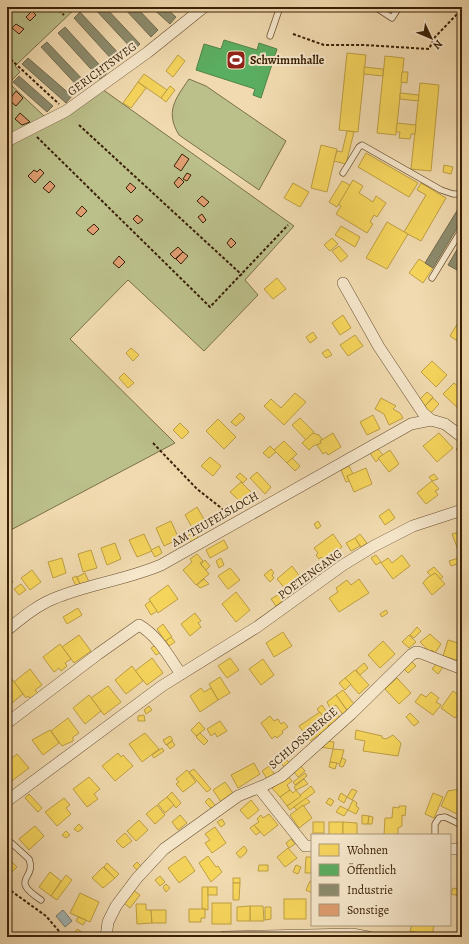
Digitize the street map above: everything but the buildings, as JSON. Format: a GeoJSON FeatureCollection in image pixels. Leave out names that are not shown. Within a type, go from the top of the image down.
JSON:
{"type":"FeatureCollection","features":[{"type":"Feature","properties":{"kind":"street","name":"GERICHTSWEG"},"geometry":{"type":"LineString","coordinates":[[7,141],[66,111],[148,52],[204,7]]}},
{"type":"Feature","properties":{"kind":"street"},"geometry":{"type":"LineString","coordinates":[[343,283],[379,347],[423,413],[431,420],[445,424],[462,437]]}},
{"type":"Feature","properties":{"kind":"street","name":"AM TEUFELSLOCH"},"geometry":{"type":"LineString","coordinates":[[7,630],[35,608],[53,599],[138,575],[161,565],[411,424],[431,420]]}},
{"type":"Feature","properties":{"kind":"street","name":"POETENGANG"},"geometry":{"type":"LineString","coordinates":[[7,801],[181,674],[257,627],[343,565],[374,546],[413,526],[462,510]]}},
{"type":"Feature","properties":{"kind":"street"},"geometry":{"type":"LineString","coordinates":[[7,723],[139,625],[149,631],[181,674]]}},
{"type":"Feature","properties":{"kind":"street","name":"SCHLOSSBERGE"},"geometry":{"type":"LineString","coordinates":[[106,937],[108,922],[116,906],[128,889],[155,858],[167,847],[237,797],[259,788],[286,772],[351,714],[411,655],[416,652],[421,653],[462,669]]}},
{"type":"Feature","properties":{"kind":"street"},"geometry":{"type":"LineString","coordinates":[[259,788],[305,846],[311,846]]}},
{"type":"Feature","properties":{"kind":"street"},"geometry":{"type":"LineString","coordinates":[[451,849],[462,849]]}},
{"type":"Feature","properties":{"kind":"street"},"geometry":{"type":"LineString","coordinates":[[224,937],[318,936],[352,934],[368,937]]}},
{"type":"Feature","properties":{"kind":"lane"},"geometry":{"type":"LineString","coordinates":[[270,36],[280,7]]}},
{"type":"Feature","properties":{"kind":"lane"},"geometry":{"type":"LineString","coordinates":[[375,7],[392,18],[399,7]]}},
{"type":"Feature","properties":{"kind":"lane"},"geometry":{"type":"LineString","coordinates":[[343,173],[359,147],[362,145],[441,190],[453,194],[462,194]]}},
{"type":"Feature","properties":{"kind":"lane"},"geometry":{"type":"LineString","coordinates":[[432,278],[462,229]]}},
{"type":"Feature","properties":{"kind":"lane"},"geometry":{"type":"LineString","coordinates":[[435,834],[436,824],[439,818],[445,817],[462,825]]}},
{"type":"Feature","properties":{"kind":"lane"},"geometry":{"type":"LineString","coordinates":[[7,839],[29,859],[30,868],[24,882],[25,887],[28,892],[41,900]]}},
{"type":"Feature","properties":{"kind":"path"},"geometry":{"type":"LineString","coordinates":[[55,7],[64,15]]}},
{"type":"Feature","properties":{"kind":"path"},"geometry":{"type":"LineString","coordinates":[[293,34],[324,45],[364,45],[428,49],[435,36],[462,9]]}},
{"type":"Feature","properties":{"kind":"path"},"geometry":{"type":"LineString","coordinates":[[7,56],[66,111]]}},
{"type":"Feature","properties":{"kind":"path"},"geometry":{"type":"LineString","coordinates":[[79,125],[242,275]]}},
{"type":"Feature","properties":{"kind":"path"},"geometry":{"type":"LineString","coordinates":[[29,130],[210,307],[288,225]]}},
{"type":"Feature","properties":{"kind":"path"},"geometry":{"type":"LineString","coordinates":[[153,444],[197,489],[220,507],[234,523]]}},
{"type":"Feature","properties":{"kind":"path"},"geometry":{"type":"LineString","coordinates":[[7,888],[46,916],[64,937]]}},
{"type":"Feature","properties":{"kind":"green space"},"geometry":{"type":"Polygon","coordinates":[[[7,7],[77,7],[15,66],[20,72],[9,83],[44,116],[65,106],[95,84],[294,226],[245,280],[258,295],[204,351],[128,280],[70,339],[175,443],[7,532],[7,7]]]}},
{"type":"Feature","properties":{"kind":"green space"},"geometry":{"type":"Polygon","coordinates":[[[189,79],[206,86],[286,141],[259,190],[179,135],[175,127],[172,112],[176,99],[189,79]]]}},
{"type":"Feature","properties":{"kind":"shaded area"},"geometry":{"type":"Polygon","coordinates":[[[63,910],[72,921],[65,927],[56,916],[63,910]]]}},
{"type":"Feature","properties":{"kind":"place","name":"Schwimmhalle"},"geometry":{"type":"Point","coordinates":[236,60]}}]}
